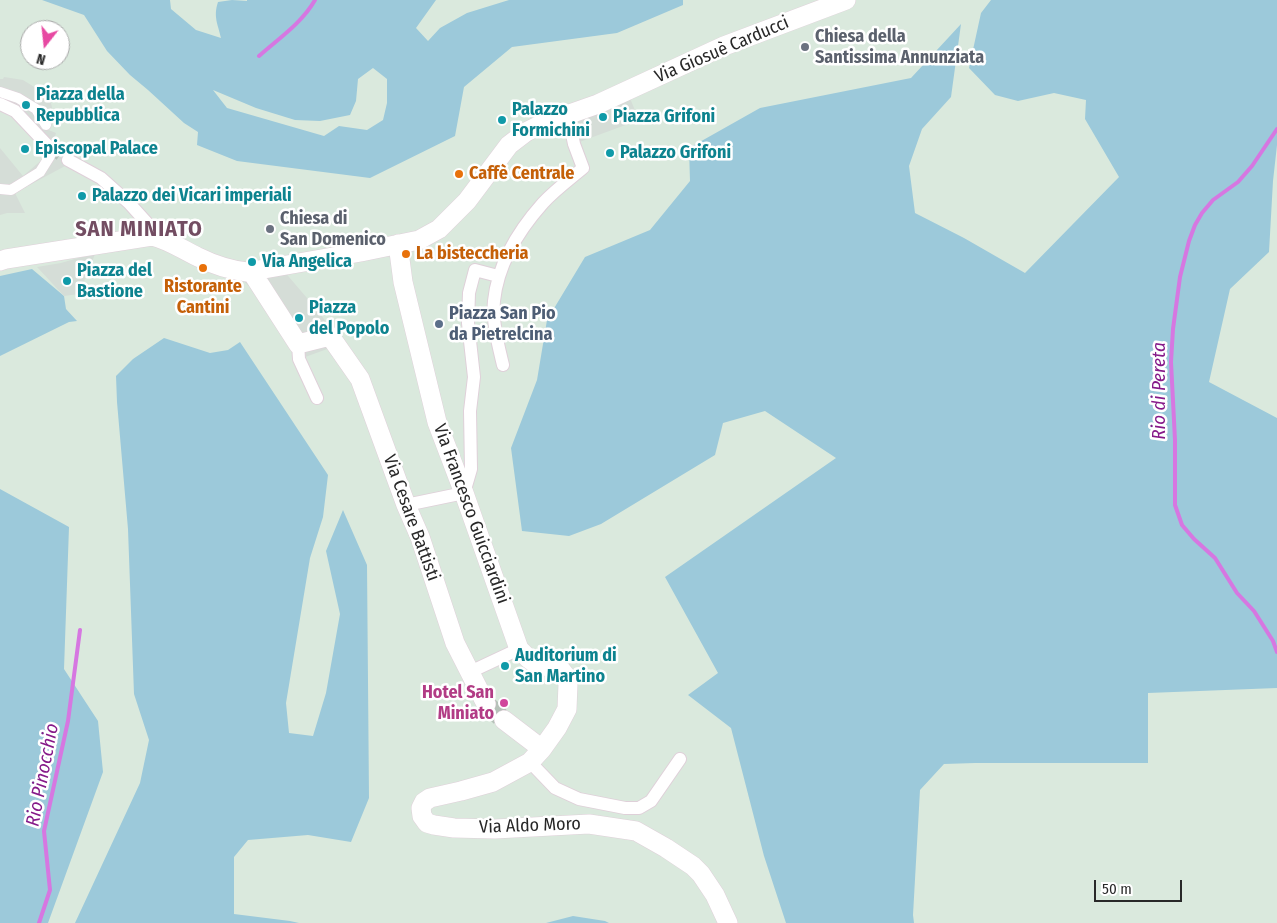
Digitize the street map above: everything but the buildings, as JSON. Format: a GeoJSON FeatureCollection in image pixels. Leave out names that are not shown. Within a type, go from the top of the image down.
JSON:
{"type":"FeatureCollection","features":[{"type":"Feature","properties":{"kind":"main road","name":"Via Giosuè Carducci"},"geometry":{"type":"LineString","coordinates":[[152,236],[161,238],[201,259],[232,270],[251,271],[419,240],[439,229],[467,201],[510,145],[526,132],[544,123],[598,104],[724,46],[846,0]]}},
{"type":"Feature","properties":{"kind":"main road"},"geometry":{"type":"LineString","coordinates":[[0,261],[152,236]]}},
{"type":"Feature","properties":{"kind":"main road","name":"Via Francesco Guicciardini"},"geometry":{"type":"LineString","coordinates":[[398,244],[401,282],[437,422],[519,649]]}},
{"type":"Feature","properties":{"kind":"main road"},"geometry":{"type":"LineString","coordinates":[[251,271],[298,344]]}},
{"type":"Feature","properties":{"kind":"main road","name":"Via Cesare Battisti"},"geometry":{"type":"LineString","coordinates":[[298,344],[330,336],[360,379],[406,505],[420,537],[455,643],[486,704]]}},
{"type":"Feature","properties":{"kind":"main road"},"geometry":{"type":"LineString","coordinates":[[504,720],[536,756],[557,728],[566,709],[568,684],[565,675],[560,670],[536,664],[519,649]]}},
{"type":"Feature","properties":{"kind":"main road","name":"Via Aldo Moro"},"geometry":{"type":"LineString","coordinates":[[536,756],[493,782],[430,798],[424,802],[421,808],[422,816],[427,823],[434,826],[454,828],[495,829],[589,824],[636,830],[693,866],[702,874],[715,895],[728,923]]}},
{"type":"Feature","properties":{"kind":"street"},"geometry":{"type":"LineString","coordinates":[[0,92],[18,98],[36,109],[46,125]]}},
{"type":"Feature","properties":{"kind":"street"},"geometry":{"type":"LineString","coordinates":[[0,104],[14,111],[50,152],[40,172],[11,190],[0,189]]}},
{"type":"Feature","properties":{"kind":"street"},"geometry":{"type":"LineString","coordinates":[[503,365],[494,317],[498,276],[512,244],[544,202],[583,168],[574,144],[568,114]]}},
{"type":"Feature","properties":{"kind":"street"},"geometry":{"type":"LineString","coordinates":[[68,160],[101,178],[129,202],[147,223],[152,236]]}},
{"type":"Feature","properties":{"kind":"street"},"geometry":{"type":"LineString","coordinates":[[406,505],[464,493],[472,469],[470,411],[474,376],[468,323],[469,293],[475,270],[498,276]]}},
{"type":"Feature","properties":{"kind":"street"},"geometry":{"type":"LineString","coordinates":[[298,344],[299,359],[317,398]]}},
{"type":"Feature","properties":{"kind":"street"},"geometry":{"type":"LineString","coordinates":[[470,672],[519,649]]}},
{"type":"Feature","properties":{"kind":"street","name":"Via Aldo Moro"},"geometry":{"type":"LineString","coordinates":[[536,756],[555,788],[580,799],[625,808],[639,808],[651,801],[680,759]]}},
{"type":"Feature","properties":{"kind":"shaded area"},"geometry":{"type":"Polygon","coordinates":[[[42,0],[170,0],[171,9],[196,30],[221,38],[216,16],[218,2],[232,0],[436,0],[416,28],[428,41],[440,28],[467,13],[509,0],[683,0],[683,5],[617,33],[512,47],[464,87],[455,136],[370,178],[237,161],[197,145],[198,132],[184,123],[130,75],[107,51],[84,15],[42,0]],[[373,68],[358,79],[356,101],[350,115],[320,121],[295,120],[256,108],[213,90],[227,108],[324,136],[339,126],[367,130],[383,120],[387,103],[387,79],[373,68]]]}},
{"type":"Feature","properties":{"kind":"shaded area"},"geometry":{"type":"Polygon","coordinates":[[[991,0],[1277,0],[1277,145],[1269,252],[1230,289],[1209,382],[1277,418],[1277,688],[1148,693],[1148,763],[944,764],[920,790],[914,923],[786,923],[764,856],[731,728],[688,695],[718,673],[665,577],[836,458],[765,411],[723,423],[715,455],[601,524],[569,536],[522,531],[511,448],[537,380],[547,320],[585,257],[650,230],[690,181],[689,148],[760,108],[911,78],[961,24],[951,97],[922,129],[909,166],[915,213],[964,238],[1025,273],[1119,177],[1085,119],[1086,100],[1054,93],[1018,101],[995,95],[969,68],[981,13],[991,0]]]}},
{"type":"Feature","properties":{"kind":"shaded area","name":"Piazza della Repubblica"},"geometry":{"type":"Polygon","coordinates":[[[4,77],[23,80],[50,99],[56,124],[48,121],[46,129],[56,133],[53,143],[15,120],[8,113],[0,110],[0,79],[4,77]]]}},
{"type":"Feature","properties":{"kind":"shaded area","name":"Piazza Grifoni"},"geometry":{"type":"Polygon","coordinates":[[[627,91],[639,120],[574,144],[568,114],[627,91]]]}},
{"type":"Feature","properties":{"kind":"shaded area"},"geometry":{"type":"Polygon","coordinates":[[[0,148],[23,176],[44,158],[49,150],[67,161],[64,164],[65,166],[15,193],[25,213],[0,215],[0,148]]]}},
{"type":"Feature","properties":{"kind":"shaded area","name":"Piazza del Bastione"},"geometry":{"type":"Polygon","coordinates":[[[95,254],[79,294],[64,296],[37,267],[61,263],[95,254]]]}},
{"type":"Feature","properties":{"kind":"shaded area"},"geometry":{"type":"Polygon","coordinates":[[[32,269],[64,296],[66,309],[77,321],[69,322],[0,356],[0,276],[32,269]]]}},
{"type":"Feature","properties":{"kind":"shaded area","name":"Piazza del Popolo"},"geometry":{"type":"Polygon","coordinates":[[[283,270],[319,312],[341,344],[297,360],[261,297],[240,278],[283,270]]]}},
{"type":"Feature","properties":{"kind":"shaded area"},"geometry":{"type":"Polygon","coordinates":[[[164,338],[210,353],[228,350],[240,342],[328,475],[323,517],[310,558],[286,703],[289,733],[313,736],[326,693],[340,614],[326,551],[343,510],[367,565],[369,798],[351,842],[308,835],[248,840],[234,857],[234,914],[299,923],[75,923],[140,783],[149,740],[134,694],[128,529],[116,376],[133,359],[164,338]]]}},
{"type":"Feature","properties":{"kind":"shaded area"},"geometry":{"type":"Polygon","coordinates":[[[0,489],[69,527],[64,669],[98,721],[103,772],[48,923],[0,923],[0,489]]]}},
{"type":"Feature","properties":{"kind":"shaded area"},"geometry":{"type":"Polygon","coordinates":[[[573,916],[605,921],[609,923],[546,923],[573,916]]]}},
{"type":"Feature","properties":{"kind":"waterway"},"geometry":{"type":"LineString","coordinates":[[259,56],[297,23],[315,0]]}},
{"type":"Feature","properties":{"kind":"waterway","name":"Rio di Pereta"},"geometry":{"type":"LineString","coordinates":[[1277,129],[1252,166],[1238,182],[1213,200],[1195,225],[1180,277],[1171,362],[1175,440],[1175,505],[1182,525],[1215,558],[1237,593],[1254,611],[1273,641],[1277,652]]}},
{"type":"Feature","properties":{"kind":"waterway","name":"Rio Pinocchio"},"geometry":{"type":"LineString","coordinates":[[39,923],[50,890],[44,831],[68,721],[80,630]]}},
{"type":"Feature","properties":{"kind":"tunnel"},"geometry":{"type":"LineString","coordinates":[[50,148],[68,160]]}},
{"type":"Feature","properties":{"kind":"tunnel"},"geometry":{"type":"LineString","coordinates":[[486,704],[504,720]]}},
{"type":"Feature","properties":{"kind":"place","name":"Chiesa della Santissima Annunziata"},"geometry":{"type":"Point","coordinates":[805,47]}},
{"type":"Feature","properties":{"kind":"place","name":"Piazza della Repubblica"},"geometry":{"type":"Point","coordinates":[26,105]}},
{"type":"Feature","properties":{"kind":"place","name":"Piazza Grifoni"},"geometry":{"type":"Point","coordinates":[603,117]}},
{"type":"Feature","properties":{"kind":"place","name":"Palazzo Formichini"},"geometry":{"type":"Point","coordinates":[502,120]}},
{"type":"Feature","properties":{"kind":"place","name":"Episcopal Palace"},"geometry":{"type":"Point","coordinates":[25,149]}},
{"type":"Feature","properties":{"kind":"place","name":"Palazzo Grifoni"},"geometry":{"type":"Point","coordinates":[610,153]}},
{"type":"Feature","properties":{"kind":"place","name":"Caffè Centrale"},"geometry":{"type":"Point","coordinates":[459,174]}},
{"type":"Feature","properties":{"kind":"place","name":"Palazzo dei Vicari imperiali"},"geometry":{"type":"Point","coordinates":[82,196]}},
{"type":"Feature","properties":{"kind":"place","name":"Chiesa di San Domenico"},"geometry":{"type":"Point","coordinates":[270,229]}},
{"type":"Feature","properties":{"kind":"place","name":"La bisteccheria"},"geometry":{"type":"Point","coordinates":[406,254]}},
{"type":"Feature","properties":{"kind":"place","name":"Via Angelica"},"geometry":{"type":"Point","coordinates":[252,262]}},
{"type":"Feature","properties":{"kind":"place","name":"Ristorante Cantini"},"geometry":{"type":"Point","coordinates":[203,268]}},
{"type":"Feature","properties":{"kind":"place","name":"Piazza del Bastione"},"geometry":{"type":"Point","coordinates":[67,281]}},
{"type":"Feature","properties":{"kind":"place","name":"Piazza del Popolo"},"geometry":{"type":"Point","coordinates":[299,318]}},
{"type":"Feature","properties":{"kind":"place","name":"Piazza San Pio da Pietrelcina"},"geometry":{"type":"Point","coordinates":[439,324]}},
{"type":"Feature","properties":{"kind":"place","name":"Auditorium di San Martino"},"geometry":{"type":"Point","coordinates":[505,666]}},
{"type":"Feature","properties":{"kind":"place","name":"Hotel San Miniato"},"geometry":{"type":"Point","coordinates":[504,703]}},
{"type":"Feature","properties":{"kind":"district","name":"SAN MINIATO"},"geometry":{"type":"Point","coordinates":[139,230]}}]}
